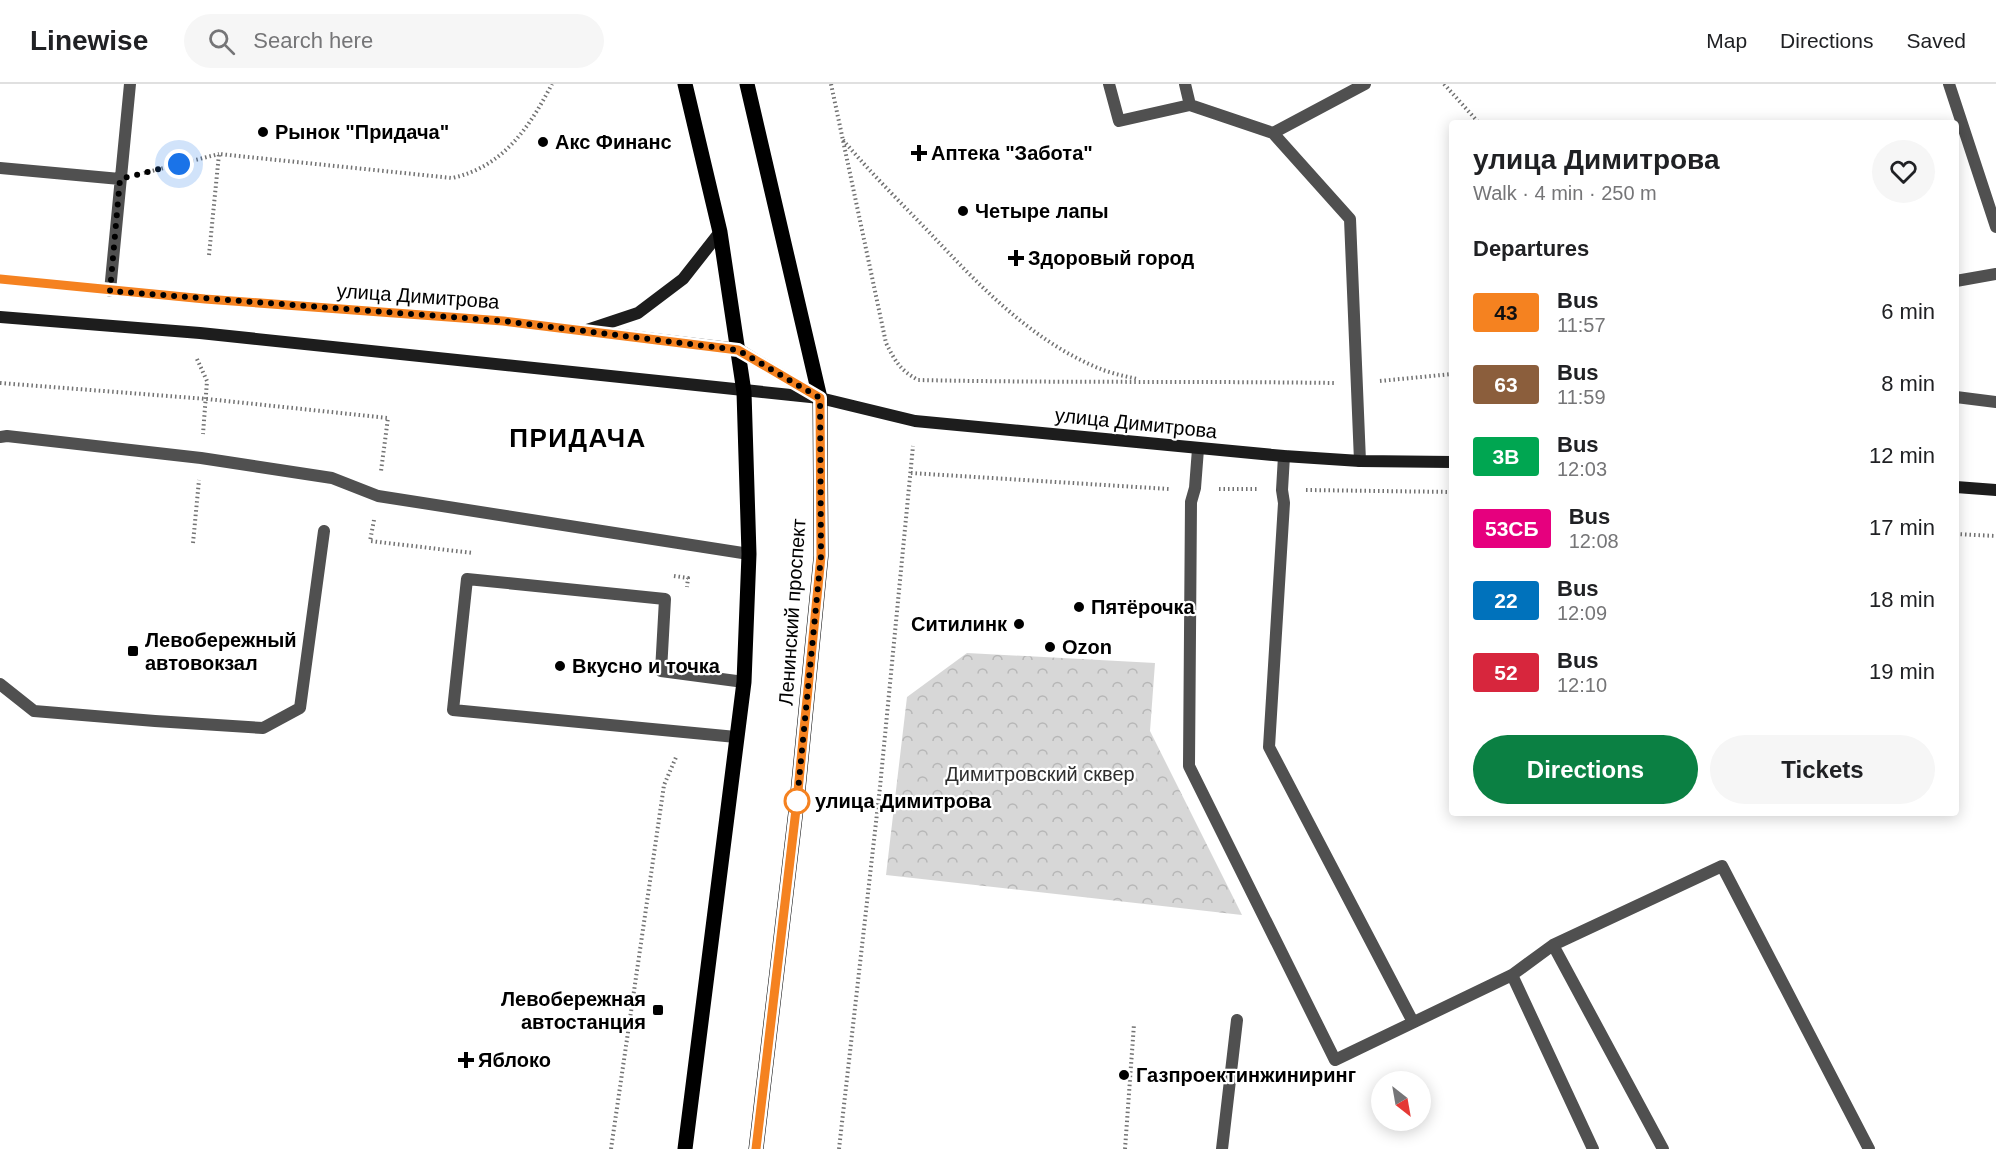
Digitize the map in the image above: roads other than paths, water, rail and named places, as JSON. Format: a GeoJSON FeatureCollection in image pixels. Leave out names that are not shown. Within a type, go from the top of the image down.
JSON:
{"type":"FeatureCollection","features":[{"type":"Feature","properties":{"kind":"main road"},"geometry":{"type":"LineString","coordinates":[[685,84],[720,232],[744,392],[749,554],[744,682],[685,1149]]}},
{"type":"Feature","properties":{"kind":"main road","name":"Ленинский проспект"},"geometry":{"type":"LineString","coordinates":[[747,84],[820,398],[821,556],[797,801],[756,1149]]}},
{"type":"Feature","properties":{"kind":"main road"},"geometry":{"type":"LineString","coordinates":[[584,330],[638,313],[683,279],[720,232]]}},
{"type":"Feature","properties":{"kind":"main road","name":"улица Димитрова"},"geometry":{"type":"LineString","coordinates":[[0,279],[110,291],[503,321],[738,350],[820,398]]}},
{"type":"Feature","properties":{"kind":"main road","name":"улица Димитрова"},"geometry":{"type":"LineString","coordinates":[[0,317],[201,333],[744,392],[820,398],[915,421],[1284,456],[1360,461],[1449,462]]}},
{"type":"Feature","properties":{"kind":"main road"},"geometry":{"type":"LineString","coordinates":[[1959,487],[1996,490]]}},
{"type":"Feature","properties":{"kind":"lane"},"geometry":{"type":"LineString","coordinates":[[110,291],[130,84]]}},
{"type":"Feature","properties":{"kind":"lane"},"geometry":{"type":"LineString","coordinates":[[1109,84],[1119,122],[1190,105],[1273,134],[1350,219],[1360,461]]}},
{"type":"Feature","properties":{"kind":"lane"},"geometry":{"type":"LineString","coordinates":[[1185,84],[1190,105]]}},
{"type":"Feature","properties":{"kind":"lane"},"geometry":{"type":"LineString","coordinates":[[1273,134],[1365,84]]}},
{"type":"Feature","properties":{"kind":"lane"},"geometry":{"type":"LineString","coordinates":[[1949,84],[1996,227]]}},
{"type":"Feature","properties":{"kind":"lane"},"geometry":{"type":"LineString","coordinates":[[0,168],[120,179]]}},
{"type":"Feature","properties":{"kind":"lane"},"geometry":{"type":"LineString","coordinates":[[1959,280],[1996,273]]}},
{"type":"Feature","properties":{"kind":"lane"},"geometry":{"type":"LineString","coordinates":[[1959,397],[1996,402]]}},
{"type":"Feature","properties":{"kind":"lane"},"geometry":{"type":"LineString","coordinates":[[0,437],[201,458],[332,478],[378,496],[749,554]]}},
{"type":"Feature","properties":{"kind":"lane"},"geometry":{"type":"LineString","coordinates":[[1198,449],[1195,488],[1191,502],[1189,766],[1335,1060],[1512,975],[1554,945],[1722,866],[1869,1149]]}},
{"type":"Feature","properties":{"kind":"lane"},"geometry":{"type":"LineString","coordinates":[[1284,456],[1282,490],[1284,503],[1269,747],[1413,1022]]}},
{"type":"Feature","properties":{"kind":"lane"},"geometry":{"type":"LineString","coordinates":[[0,684],[34,711],[263,728],[300,708],[324,531]]}},
{"type":"Feature","properties":{"kind":"lane"},"geometry":{"type":"LineString","coordinates":[[736,737],[453,710],[467,579],[664,599],[661,671],[744,682]]}},
{"type":"Feature","properties":{"kind":"lane"},"geometry":{"type":"LineString","coordinates":[[1554,945],[1663,1149]]}},
{"type":"Feature","properties":{"kind":"lane"},"geometry":{"type":"LineString","coordinates":[[1512,975],[1593,1149]]}},
{"type":"Feature","properties":{"kind":"lane"},"geometry":{"type":"LineString","coordinates":[[1222,1149],[1237,1020]]}},
{"type":"Feature","properties":{"kind":"place","name":"Рынок \"Придача\""},"geometry":{"type":"Point","coordinates":[263,132]}},
{"type":"Feature","properties":{"kind":"place","name":"Акс Финанс"},"geometry":{"type":"Point","coordinates":[543,142]}},
{"type":"Feature","properties":{"kind":"place","name":"Аптека \"Забота\""},"geometry":{"type":"Point","coordinates":[919,153]}},
{"type":"Feature","properties":{"kind":"place","name":"Четыре лапы"},"geometry":{"type":"Point","coordinates":[963,211]}},
{"type":"Feature","properties":{"kind":"place","name":"Здоровый город"},"geometry":{"type":"Point","coordinates":[1016,258]}},
{"type":"Feature","properties":{"kind":"place","name":"Пятёрочка"},"geometry":{"type":"Point","coordinates":[1079,607]}},
{"type":"Feature","properties":{"kind":"place","name":"Ситилинк"},"geometry":{"type":"Point","coordinates":[1019,624]}},
{"type":"Feature","properties":{"kind":"place","name":"Ozon"},"geometry":{"type":"Point","coordinates":[1050,647]}},
{"type":"Feature","properties":{"kind":"place","name":"Левобережный автовокзал"},"geometry":{"type":"Point","coordinates":[133,651]}},
{"type":"Feature","properties":{"kind":"place","name":"Вкусно и точка"},"geometry":{"type":"Point","coordinates":[560,666]}},
{"type":"Feature","properties":{"kind":"place","name":"улица Димитрова"},"geometry":{"type":"Point","coordinates":[797,801]}},
{"type":"Feature","properties":{"kind":"place","name":"Левобережная автостанция"},"geometry":{"type":"Point","coordinates":[658,1010]}},
{"type":"Feature","properties":{"kind":"place","name":"Яблоко"},"geometry":{"type":"Point","coordinates":[466,1060]}},
{"type":"Feature","properties":{"kind":"place","name":"Газпроектинжиниринг"},"geometry":{"type":"Point","coordinates":[1124,1075]}},
{"type":"Feature","properties":{"kind":"district","name":"ПРИДАЧА"},"geometry":{"type":"Point","coordinates":[578,438]}},
{"type":"Feature","properties":{"kind":"park label","name":"Димитровский сквер"},"geometry":{"type":"Point","coordinates":[1040,774]}}]}
